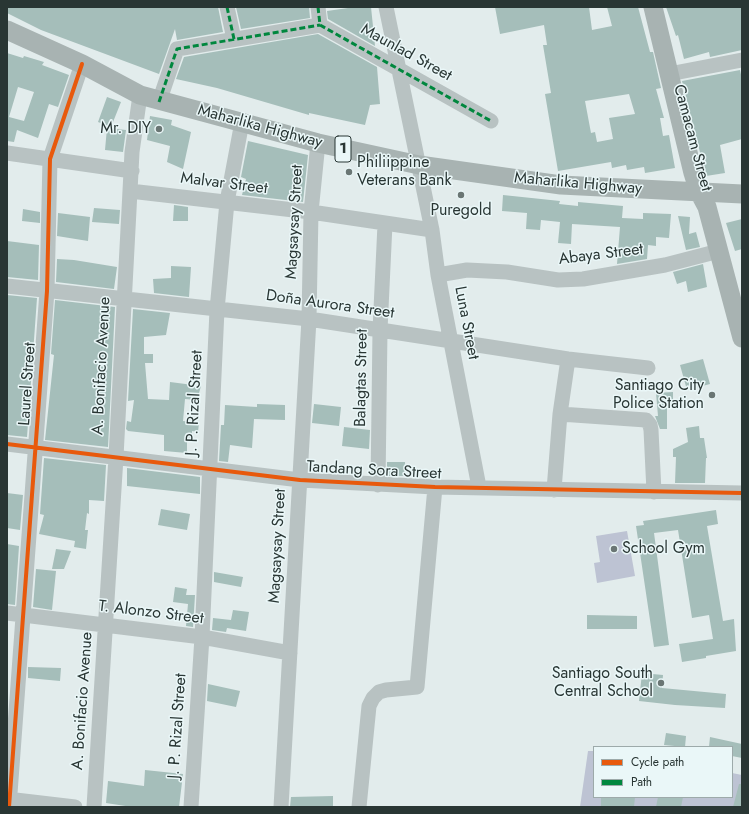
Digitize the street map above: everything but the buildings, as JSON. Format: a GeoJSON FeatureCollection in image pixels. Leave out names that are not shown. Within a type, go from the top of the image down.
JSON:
{"type":"FeatureCollection","features":[{"type":"Feature","properties":{"kind":"main road","name":"Camacam Street"},"geometry":{"type":"LineString","coordinates":[[653,7],[742,338]]}},
{"type":"Feature","properties":{"kind":"main road","name":"Camacam Street"},"geometry":{"type":"LineString","coordinates":[[660,7],[672,74]]}},
{"type":"Feature","properties":{"kind":"main road","name":"Maharlika Highway"},"geometry":{"type":"LineString","coordinates":[[7,30],[82,64],[140,96],[318,143],[419,165],[561,185],[705,198],[742,194]]}},
{"type":"Feature","properties":{"kind":"street"},"geometry":{"type":"LineString","coordinates":[[227,7],[234,38]]}},
{"type":"Feature","properties":{"kind":"street"},"geometry":{"type":"LineString","coordinates":[[159,102],[177,49],[234,38],[320,25],[321,7]]}},
{"type":"Feature","properties":{"kind":"street","name":"Luna Street"},"geometry":{"type":"LineString","coordinates":[[386,7],[432,230],[438,275],[480,487]]}},
{"type":"Feature","properties":{"kind":"street","name":"Maunlad Street"},"geometry":{"type":"LineString","coordinates":[[320,25],[491,121]]}},
{"type":"Feature","properties":{"kind":"street"},"geometry":{"type":"LineString","coordinates":[[672,74],[742,60]]}},
{"type":"Feature","properties":{"kind":"street","name":"Laurel Street"},"geometry":{"type":"LineString","coordinates":[[8,802],[47,291],[50,159],[82,64]]}},
{"type":"Feature","properties":{"kind":"street","name":"A. Bonifacio Avenue"},"geometry":{"type":"LineString","coordinates":[[94,807],[116,457],[123,299],[132,152],[140,96]]}},
{"type":"Feature","properties":{"kind":"street","name":"J. P. Rizal Street"},"geometry":{"type":"LineString","coordinates":[[191,807],[202,637],[217,310],[227,202],[242,122]]}},
{"type":"Feature","properties":{"kind":"street","name":"Magsaysay Street"},"geometry":{"type":"LineString","coordinates":[[281,807],[309,319],[311,212],[318,143]]}},
{"type":"Feature","properties":{"kind":"street"},"geometry":{"type":"LineString","coordinates":[[7,153],[132,171]]}},
{"type":"Feature","properties":{"kind":"street","name":"Malvar Street"},"geometry":{"type":"LineString","coordinates":[[130,191],[311,212],[432,230]]}},
{"type":"Feature","properties":{"kind":"street","name":"Balagtas Street"},"geometry":{"type":"LineString","coordinates":[[378,485],[380,330],[385,224]]}},
{"type":"Feature","properties":{"kind":"street","name":"Abaya Street"},"geometry":{"type":"LineString","coordinates":[[438,275],[467,270],[507,272],[558,280],[583,279],[665,265],[719,251]]}},
{"type":"Feature","properties":{"kind":"street","name":"Doña Aurora Street"},"geometry":{"type":"LineString","coordinates":[[7,286],[309,319],[568,359],[648,368]]}},
{"type":"Feature","properties":{"kind":"street"},"geometry":{"type":"LineString","coordinates":[[554,490],[560,414],[568,359]]}},
{"type":"Feature","properties":{"kind":"street"},"geometry":{"type":"LineString","coordinates":[[560,414],[646,420],[650,424],[651,430],[654,492]]}},
{"type":"Feature","properties":{"kind":"street","name":"Tandang Sora Street"},"geometry":{"type":"LineString","coordinates":[[7,444],[300,480],[435,487],[742,493]]}},
{"type":"Feature","properties":{"kind":"street"},"geometry":{"type":"LineString","coordinates":[[359,807],[369,706],[379,692],[386,690],[417,688],[435,487]]}},
{"type":"Feature","properties":{"kind":"street","name":"T. Alonzo Street"},"geometry":{"type":"LineString","coordinates":[[7,613],[202,637],[290,653]]}},
{"type":"Feature","properties":{"kind":"street"},"geometry":{"type":"LineString","coordinates":[[8,802],[75,807]]}},
{"type":"Feature","properties":{"kind":"shaded area","name":"School Gym"},"geometry":{"type":"Polygon","coordinates":[[[627,531],[635,576],[597,583],[594,563],[600,562],[596,536],[627,531]]]}},
{"type":"Feature","properties":{"kind":"shaded area"},"geometry":{"type":"Polygon","coordinates":[[[588,751],[593,751],[593,798],[733,798],[733,773],[742,775],[742,807],[580,807],[588,751]]]}},
{"type":"Feature","properties":{"kind":"marked path"},"geometry":{"type":"LineString","coordinates":[[227,7],[234,39]]}},
{"type":"Feature","properties":{"kind":"marked path"},"geometry":{"type":"LineString","coordinates":[[318,7],[320,25],[491,121]]}},
{"type":"Feature","properties":{"kind":"marked path"},"geometry":{"type":"LineString","coordinates":[[159,102],[177,49],[320,25]]}},
{"type":"Feature","properties":{"kind":"cycle path"},"geometry":{"type":"LineString","coordinates":[[9,807],[47,291],[50,159],[82,64]]}},
{"type":"Feature","properties":{"kind":"cycle path"},"geometry":{"type":"LineString","coordinates":[[7,444],[300,480],[435,487],[742,493]]}},
{"type":"Feature","properties":{"kind":"place","name":"Mr. DIY"},"geometry":{"type":"Point","coordinates":[159,129]}},
{"type":"Feature","properties":{"kind":"place","name":"Philiippine Veterans Bank"},"geometry":{"type":"Point","coordinates":[349,172]}},
{"type":"Feature","properties":{"kind":"place","name":"Puregold"},"geometry":{"type":"Point","coordinates":[461,195]}},
{"type":"Feature","properties":{"kind":"place","name":"Santiago City Police Station"},"geometry":{"type":"Point","coordinates":[712,395]}},
{"type":"Feature","properties":{"kind":"place","name":"School Gym"},"geometry":{"type":"Point","coordinates":[614,549]}},
{"type":"Feature","properties":{"kind":"place","name":"Santiago South Central School"},"geometry":{"type":"Point","coordinates":[661,683]}}]}
